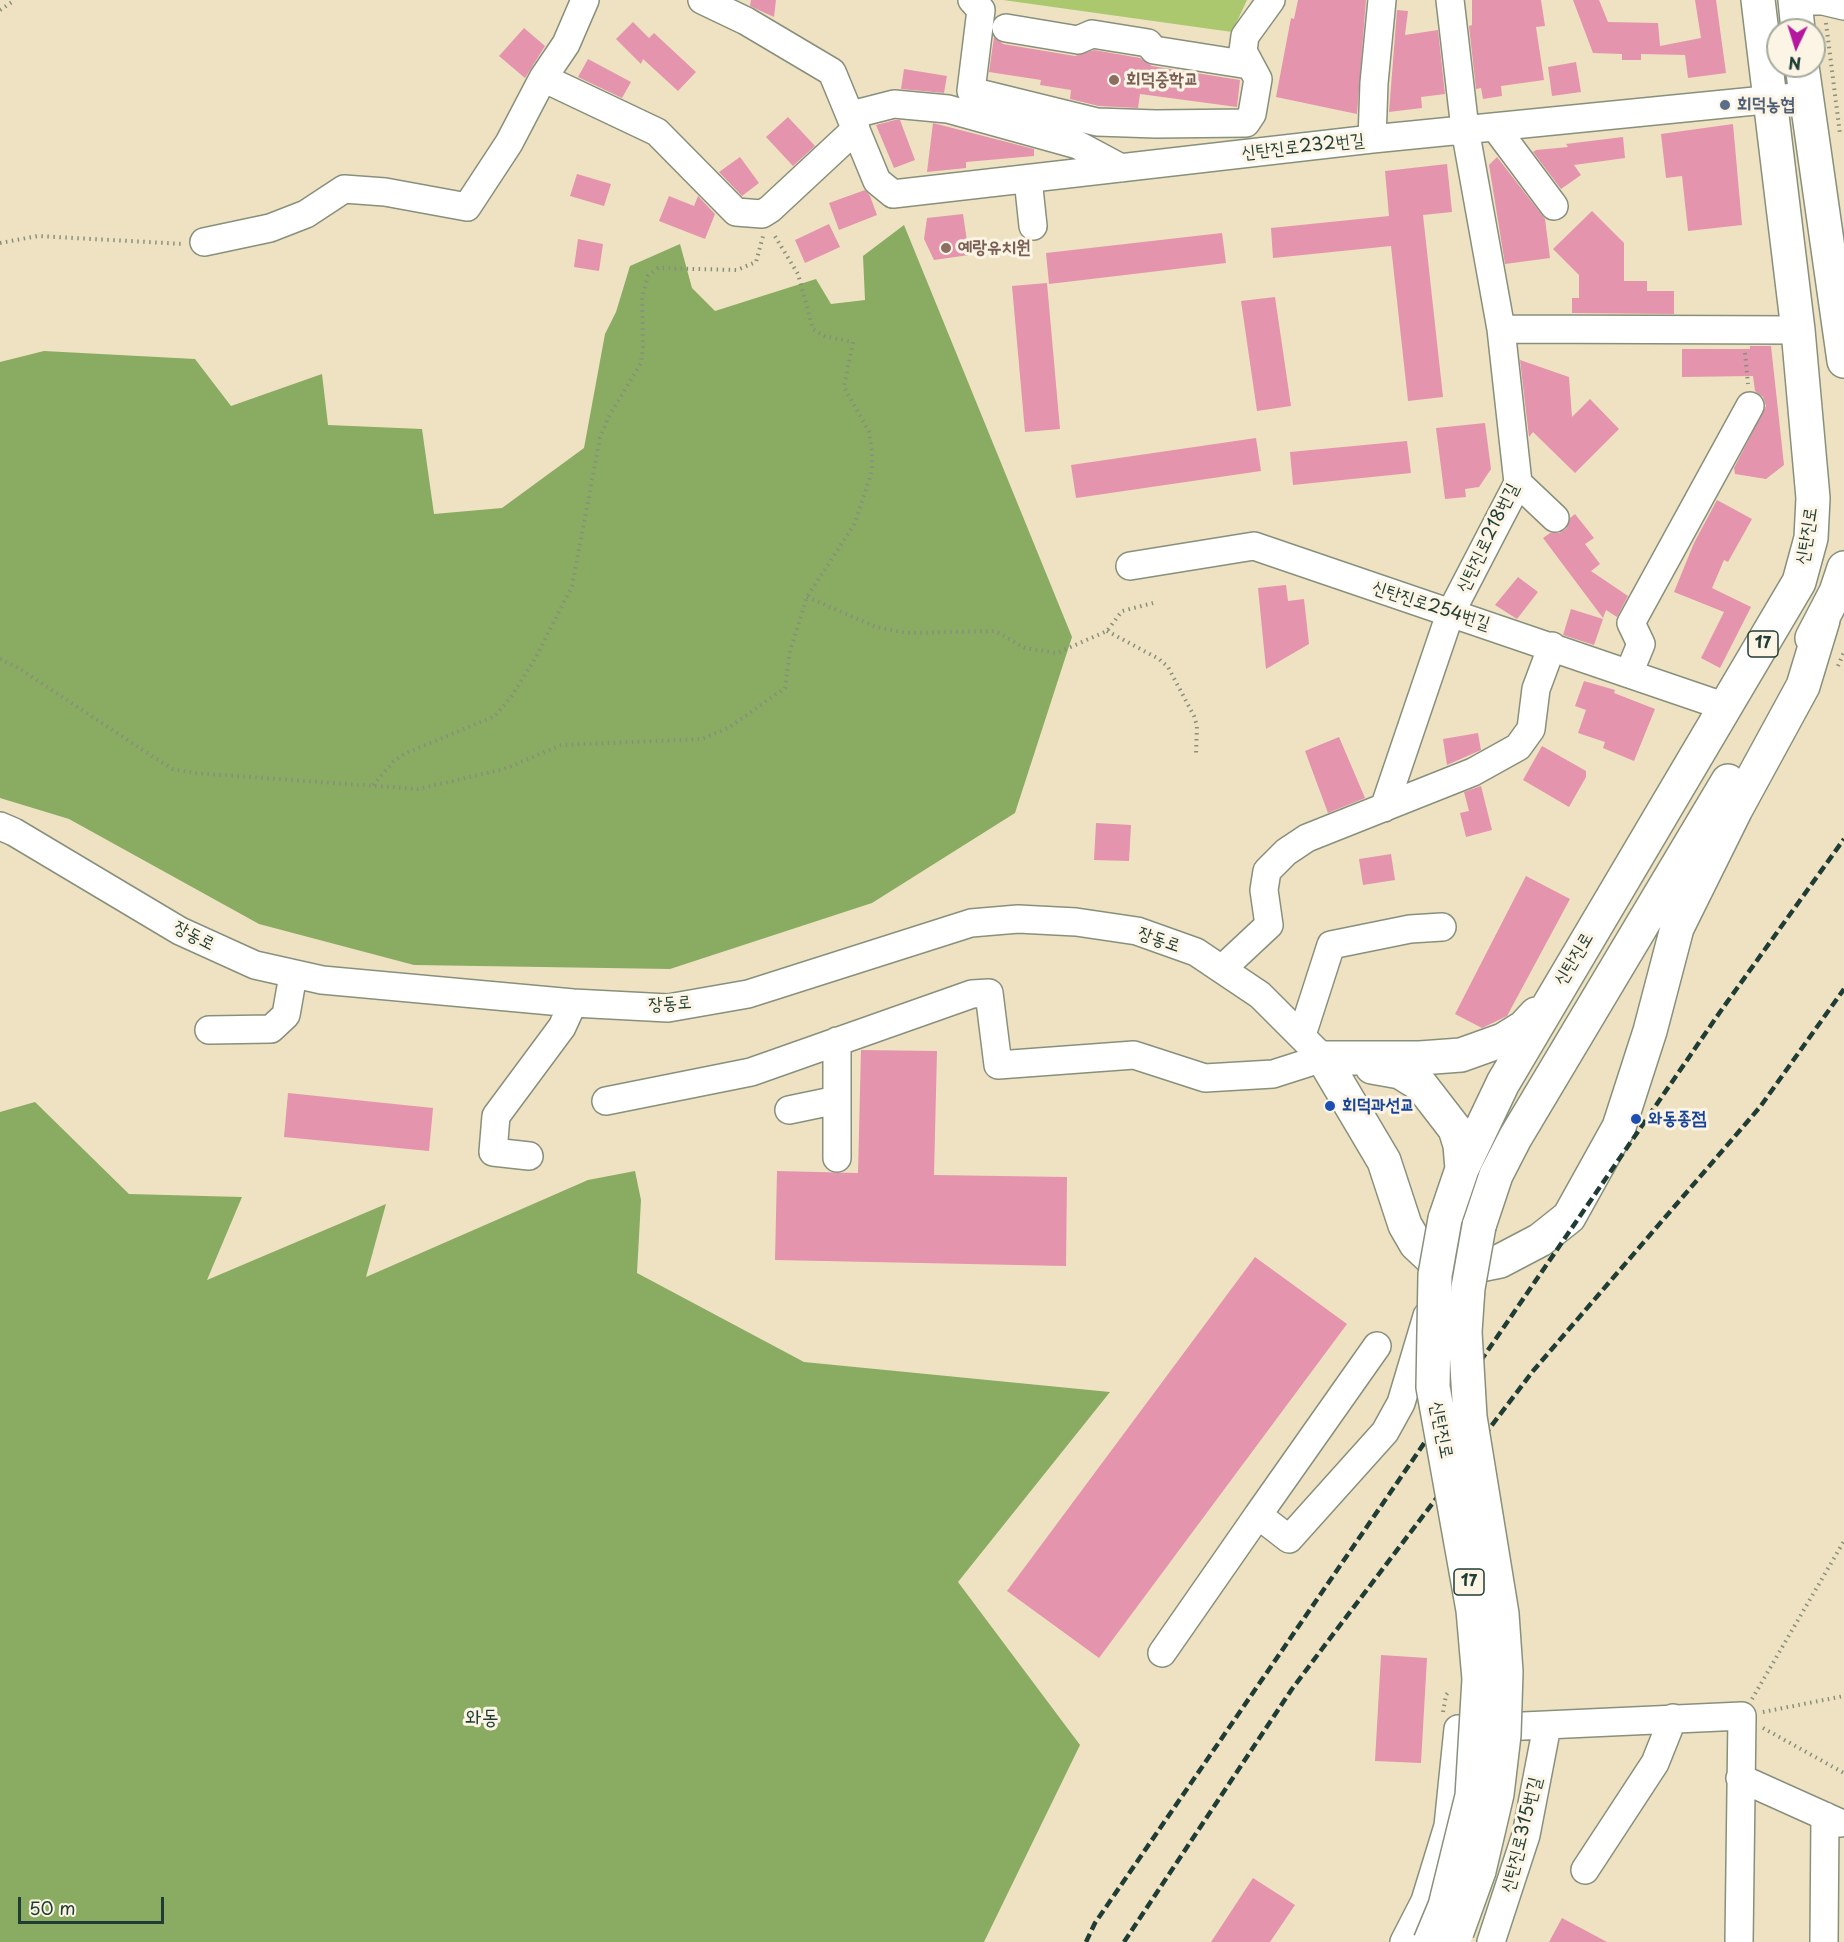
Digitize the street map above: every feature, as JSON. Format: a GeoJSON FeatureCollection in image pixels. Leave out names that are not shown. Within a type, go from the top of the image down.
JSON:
{"type":"FeatureCollection","features":[{"type":"Feature","properties":{"kind":"main road","name":"신탄진로"},"geometry":{"type":"LineString","coordinates":[[1430,1942],[1445,1906],[1472,1796],[1479,1679],[1473,1610],[1433,1387],[1435,1275],[1445,1219],[1462,1170],[1503,1083],[1799,582],[1811,538],[1813,498],[1798,330],[1758,0]]}},
{"type":"Feature","properties":{"kind":"main road"},"geometry":{"type":"LineString","coordinates":[[1803,81],[1838,278],[1844,361]]}},
{"type":"Feature","properties":{"kind":"main road","name":"신탄진로"},"geometry":{"type":"LineString","coordinates":[[1453,1942],[1479,1871],[1497,1794],[1504,1735],[1506,1672],[1502,1614],[1470,1417],[1465,1332],[1468,1288],[1479,1226],[1496,1175],[1515,1138],[1823,620],[1844,568]]}},
{"type":"Feature","properties":{"kind":"main road"},"geometry":{"type":"LineString","coordinates":[[1313,1046],[1384,1161],[1405,1225],[1416,1244],[1433,1260],[1470,1268],[1500,1262],[1540,1240],[1569,1217],[1619,1127],[1650,1031],[1677,928],[1736,809],[1803,686],[1823,620]]}},
{"type":"Feature","properties":{"kind":"main road"},"geometry":{"type":"LineString","coordinates":[[1313,1046],[1420,1058],[1461,1054],[1503,1040],[1524,1027],[1550,1000]]}},
{"type":"Feature","properties":{"kind":"main road"},"geometry":{"type":"LineString","coordinates":[[1313,1046],[1400,1072],[1421,1085],[1455,1128],[1460,1145],[1462,1170]]}},
{"type":"Feature","properties":{"kind":"street"},"geometry":{"type":"LineString","coordinates":[[204,242],[270,228],[306,214],[344,189],[385,192],[467,207],[509,143],[543,78],[566,44],[585,0]]}},
{"type":"Feature","properties":{"kind":"street","name":"신탄진로232번길"},"geometry":{"type":"LineString","coordinates":[[702,0],[746,21],[832,72],[877,181],[893,194],[1465,129],[1770,101],[1803,81]]}},
{"type":"Feature","properties":{"kind":"street"},"geometry":{"type":"LineString","coordinates":[[972,0],[981,10],[971,91],[1097,122],[1246,123],[1252,114],[1258,79],[1243,51],[1245,36],[1271,0]]}},
{"type":"Feature","properties":{"kind":"street"},"geometry":{"type":"LineString","coordinates":[[1372,139],[1374,83],[1382,0]]}},
{"type":"Feature","properties":{"kind":"street","name":"신탄진로218번길"},"geometry":{"type":"LineString","coordinates":[[1384,808],[1450,614],[1518,483],[1501,329],[1465,129],[1450,0]]}},
{"type":"Feature","properties":{"kind":"street"},"geometry":{"type":"LineString","coordinates":[[1006,28],[1078,40],[1092,34],[1148,43],[1154,50],[1249,65]]}},
{"type":"Feature","properties":{"kind":"street"},"geometry":{"type":"LineString","coordinates":[[543,78],[657,132],[736,212],[762,214],[770,209],[853,122],[894,104],[948,109],[1078,145],[1121,168]]}},
{"type":"Feature","properties":{"kind":"street"},"geometry":{"type":"LineString","coordinates":[[1495,127],[1554,206]]}},
{"type":"Feature","properties":{"kind":"street"},"geometry":{"type":"LineString","coordinates":[[1028,179],[1033,226]]}},
{"type":"Feature","properties":{"kind":"street"},"geometry":{"type":"LineString","coordinates":[[1501,329],[1798,330]]}},
{"type":"Feature","properties":{"kind":"street"},"geometry":{"type":"LineString","coordinates":[[1629,673],[1641,644],[1631,623],[1750,406]]}},
{"type":"Feature","properties":{"kind":"street"},"geometry":{"type":"LineString","coordinates":[[1518,483],[1555,518]]}},
{"type":"Feature","properties":{"kind":"street","name":"신탄진로254번길"},"geometry":{"type":"LineString","coordinates":[[1130,566],[1254,546],[1726,707]]}},
{"type":"Feature","properties":{"kind":"street"},"geometry":{"type":"LineString","coordinates":[[1223,968],[1269,925],[1264,890],[1267,871],[1286,852],[1307,838],[1473,772],[1518,747],[1531,729],[1536,689],[1552,646]]}},
{"type":"Feature","properties":{"kind":"street","name":"장동로"},"geometry":{"type":"LineString","coordinates":[[0,826],[14,832],[180,931],[255,965],[292,975],[388,987],[573,1003],[668,1008],[748,994],[971,923],[1018,919],[1076,922],[1137,931],[1196,952],[1260,995],[1313,1046]]}},
{"type":"Feature","properties":{"kind":"street"},"geometry":{"type":"LineString","coordinates":[[606,1101],[751,1072],[972,994],[989,993],[998,1065],[1134,1055],[1205,1078],[1273,1074],[1313,1046],[1331,945],[1410,929],[1442,927]]}},
{"type":"Feature","properties":{"kind":"street"},"geometry":{"type":"LineString","coordinates":[[209,1030],[271,1029],[286,1015],[292,975]]}},
{"type":"Feature","properties":{"kind":"street"},"geometry":{"type":"LineString","coordinates":[[529,1156],[493,1152],[496,1116],[562,1027],[573,1003]]}},
{"type":"Feature","properties":{"kind":"street"},"geometry":{"type":"LineString","coordinates":[[837,1041],[837,1158]]}},
{"type":"Feature","properties":{"kind":"street"},"geometry":{"type":"LineString","coordinates":[[789,1110],[837,1100]]}},
{"type":"Feature","properties":{"kind":"street"},"geometry":{"type":"LineString","coordinates":[[1258,1515],[1289,1539],[1385,1432],[1401,1403],[1426,1324],[1433,1260]]}},
{"type":"Feature","properties":{"kind":"street"},"geometry":{"type":"LineString","coordinates":[[1162,1653],[1377,1346]]}},
{"type":"Feature","properties":{"kind":"street"},"geometry":{"type":"LineString","coordinates":[[1404,1942],[1425,1901],[1448,1826],[1458,1729],[1742,1716],[1740,1942]]}},
{"type":"Feature","properties":{"kind":"street"},"geometry":{"type":"LineString","coordinates":[[1585,1870],[1655,1763],[1673,1718]]}},
{"type":"Feature","properties":{"kind":"street","name":"신탄진로315번길"},"geometry":{"type":"LineString","coordinates":[[1491,1942],[1526,1835],[1547,1726]]}},
{"type":"Feature","properties":{"kind":"street"},"geometry":{"type":"LineString","coordinates":[[1740,1778],[1835,1820],[1824,1942]]}},
{"type":"Feature","properties":{"kind":"path"},"geometry":{"type":"LineString","coordinates":[[0,10],[15,0]]}},
{"type":"Feature","properties":{"kind":"path"},"geometry":{"type":"LineString","coordinates":[[1811,10],[1841,141]]}},
{"type":"Feature","properties":{"kind":"path"},"geometry":{"type":"LineString","coordinates":[[0,659],[20,669],[173,769],[194,773],[373,785],[409,790],[504,769],[561,745],[689,740],[714,736],[764,706],[785,688],[790,651],[807,597],[855,523],[872,471],[869,432],[844,387],[853,342],[824,336],[813,329],[798,274],[770,227],[770,209]]}},
{"type":"Feature","properties":{"kind":"path"},"geometry":{"type":"LineString","coordinates":[[373,785],[393,762],[404,754],[495,716],[511,697],[536,657],[572,586],[600,438],[608,418],[641,363],[642,298],[648,276],[658,268],[737,270],[756,262],[770,209]]}},
{"type":"Feature","properties":{"kind":"path"},"geometry":{"type":"LineString","coordinates":[[0,243],[38,236],[181,244],[204,242]]}},
{"type":"Feature","properties":{"kind":"path"},"geometry":{"type":"LineString","coordinates":[[1742,331],[1750,406]]}},
{"type":"Feature","properties":{"kind":"path"},"geometry":{"type":"LineString","coordinates":[[807,597],[876,627],[928,634],[994,631],[1025,648],[1057,653],[1107,631],[1122,611],[1153,603]]}},
{"type":"Feature","properties":{"kind":"path"},"geometry":{"type":"LineString","coordinates":[[1107,631],[1159,658],[1168,667],[1197,726],[1196,754]]}},
{"type":"Feature","properties":{"kind":"path"},"geometry":{"type":"LineString","coordinates":[[1742,1716],[1844,1541]]}},
{"type":"Feature","properties":{"kind":"path"},"geometry":{"type":"LineString","coordinates":[[1742,1716],[1844,1696]]}},
{"type":"Feature","properties":{"kind":"path"},"geometry":{"type":"LineString","coordinates":[[1742,1716],[1844,1773]]}},
{"type":"Feature","properties":{"kind":"green space"},"geometry":{"type":"Polygon","coordinates":[[[1003,0],[1247,0],[1232,32],[1003,0]]]}},
{"type":"Feature","properties":{"kind":"green space"},"geometry":{"type":"Polygon","coordinates":[[[904,225],[1072,637],[1015,813],[872,903],[670,969],[414,965],[259,924],[69,819],[0,798],[0,362],[44,351],[195,359],[231,406],[322,374],[328,425],[422,429],[434,514],[502,508],[584,448],[605,334],[616,312],[630,266],[680,244],[692,288],[715,311],[816,279],[831,304],[865,300],[863,256],[904,225]]]}},
{"type":"Feature","properties":{"kind":"green space"},"geometry":{"type":"Polygon","coordinates":[[[35,1102],[129,1194],[242,1197],[207,1280],[386,1204],[366,1277],[588,1180],[635,1171],[641,1200],[637,1273],[804,1362],[1110,1392],[958,1582],[1080,1745],[984,1942],[0,1942],[0,1112],[35,1102]]]}},
{"type":"Feature","properties":{"kind":"building"},"geometry":{"type":"Polygon","coordinates":[[[751,0],[776,0],[774,17],[750,6],[751,0]]]}},
{"type":"Feature","properties":{"kind":"building"},"geometry":{"type":"Polygon","coordinates":[[[1298,0],[1366,0],[1357,114],[1276,97],[1291,18],[1294,19],[1298,0]]]}},
{"type":"Feature","properties":{"kind":"building"},"geometry":{"type":"Polygon","coordinates":[[[1472,0],[1541,0],[1545,26],[1536,27],[1544,80],[1501,86],[1502,96],[1483,99],[1481,88],[1476,89],[1469,26],[1472,25],[1472,0]]]}},
{"type":"Feature","properties":{"kind":"building"},"geometry":{"type":"Polygon","coordinates":[[[1573,0],[1599,0],[1608,22],[1658,23],[1660,46],[1701,38],[1695,0],[1716,0],[1726,73],[1688,78],[1685,55],[1641,54],[1641,60],[1622,60],[1622,54],[1593,53],[1573,0]]]}},
{"type":"Feature","properties":{"kind":"building"},"geometry":{"type":"Polygon","coordinates":[[[1397,10],[1408,11],[1405,35],[1438,30],[1445,94],[1421,97],[1422,108],[1389,112],[1397,10]]]}},
{"type":"Feature","properties":{"kind":"building"},"geometry":{"type":"Polygon","coordinates":[[[633,22],[649,38],[654,33],[696,72],[678,91],[643,59],[641,64],[616,39],[633,22]]]}},
{"type":"Feature","properties":{"kind":"building"},"geometry":{"type":"Polygon","coordinates":[[[524,28],[545,46],[525,78],[499,56],[524,28]]]}},
{"type":"Feature","properties":{"kind":"building"},"geometry":{"type":"Polygon","coordinates":[[[994,37],[1003,44],[1075,56],[1094,50],[1140,58],[1152,66],[1240,80],[1237,107],[1140,94],[1138,108],[1099,106],[1070,99],[1071,90],[1040,85],[1041,80],[989,72],[994,37]]]}},
{"type":"Feature","properties":{"kind":"building"},"geometry":{"type":"Polygon","coordinates":[[[588,59],[631,82],[622,98],[578,77],[588,59]]]}},
{"type":"Feature","properties":{"kind":"building"},"geometry":{"type":"Polygon","coordinates":[[[1576,62],[1581,92],[1552,96],[1548,67],[1576,62]]]}},
{"type":"Feature","properties":{"kind":"building"},"geometry":{"type":"Polygon","coordinates":[[[904,69],[947,76],[944,93],[901,89],[904,69]]]}},
{"type":"Feature","properties":{"kind":"building"},"geometry":{"type":"Polygon","coordinates":[[[788,117],[815,146],[793,166],[766,137],[788,117]]]}},
{"type":"Feature","properties":{"kind":"building"},"geometry":{"type":"Polygon","coordinates":[[[900,120],[915,160],[894,168],[876,125],[900,120]]]}},
{"type":"Feature","properties":{"kind":"building"},"geometry":{"type":"Polygon","coordinates":[[[933,123],[1034,149],[1034,156],[966,162],[966,168],[927,172],[933,123]]]}},
{"type":"Feature","properties":{"kind":"building"},"geometry":{"type":"Polygon","coordinates":[[[1733,124],[1742,225],[1688,231],[1682,176],[1666,178],[1661,134],[1733,124]]]}},
{"type":"Feature","properties":{"kind":"building"},"geometry":{"type":"Polygon","coordinates":[[[1623,137],[1625,158],[1574,165],[1581,175],[1561,189],[1533,152],[1568,147],[1566,144],[1623,137]]]}},
{"type":"Feature","properties":{"kind":"building"},"geometry":{"type":"Polygon","coordinates":[[[740,157],[759,183],[742,196],[719,172],[740,157]]]}},
{"type":"Feature","properties":{"kind":"building"},"geometry":{"type":"Polygon","coordinates":[[[1497,157],[1545,219],[1550,258],[1505,264],[1489,165],[1497,157]]]}},
{"type":"Feature","properties":{"kind":"building"},"geometry":{"type":"Polygon","coordinates":[[[1447,164],[1452,212],[1423,215],[1443,397],[1408,401],[1391,246],[1273,258],[1271,228],[1389,216],[1385,171],[1447,164]]]}},
{"type":"Feature","properties":{"kind":"building"},"geometry":{"type":"Polygon","coordinates":[[[577,174],[611,184],[604,206],[570,196],[577,174]]]}},
{"type":"Feature","properties":{"kind":"building"},"geometry":{"type":"Polygon","coordinates":[[[865,190],[870,196],[877,215],[839,230],[829,203],[865,190]]]}},
{"type":"Feature","properties":{"kind":"building"},"geometry":{"type":"Polygon","coordinates":[[[669,196],[694,206],[698,196],[715,214],[705,239],[659,221],[669,196]]]}},
{"type":"Feature","properties":{"kind":"building"},"geometry":{"type":"Polygon","coordinates":[[[1592,211],[1624,243],[1624,281],[1647,281],[1647,291],[1674,291],[1674,314],[1572,313],[1572,298],[1579,298],[1579,275],[1553,249],[1592,211]]]}},
{"type":"Feature","properties":{"kind":"building"},"geometry":{"type":"Polygon","coordinates":[[[963,214],[969,255],[934,260],[924,239],[927,218],[963,214]]]}},
{"type":"Feature","properties":{"kind":"building"},"geometry":{"type":"Polygon","coordinates":[[[829,224],[840,247],[805,263],[795,240],[829,224]]]}},
{"type":"Feature","properties":{"kind":"building"},"geometry":{"type":"Polygon","coordinates":[[[1222,233],[1226,263],[1049,284],[1046,253],[1222,233]]]}},
{"type":"Feature","properties":{"kind":"building"},"geometry":{"type":"Polygon","coordinates":[[[578,239],[603,244],[599,271],[574,267],[578,239]]]}},
{"type":"Feature","properties":{"kind":"building"},"geometry":{"type":"Polygon","coordinates":[[[1047,283],[1060,429],[1025,432],[1012,286],[1047,283]]]}},
{"type":"Feature","properties":{"kind":"building"},"geometry":{"type":"Polygon","coordinates":[[[1275,297],[1291,406],[1257,411],[1241,301],[1275,297]]]}},
{"type":"Feature","properties":{"kind":"building"},"geometry":{"type":"Polygon","coordinates":[[[1750,346],[1771,346],[1784,465],[1766,479],[1735,474],[1734,468],[1766,406],[1763,397],[1755,391],[1753,376],[1682,377],[1682,349],[1750,349],[1750,346]]]}},
{"type":"Feature","properties":{"kind":"building"},"geometry":{"type":"Polygon","coordinates":[[[1520,360],[1569,377],[1572,417],[1590,399],[1619,429],[1575,473],[1533,432],[1529,437],[1520,360]]]}},
{"type":"Feature","properties":{"kind":"building"},"geometry":{"type":"Polygon","coordinates":[[[1485,423],[1491,469],[1479,487],[1465,489],[1466,497],[1445,499],[1436,428],[1485,423]]]}},
{"type":"Feature","properties":{"kind":"building"},"geometry":{"type":"Polygon","coordinates":[[[1256,438],[1261,471],[1076,498],[1071,465],[1256,438]]]}},
{"type":"Feature","properties":{"kind":"building"},"geometry":{"type":"Polygon","coordinates":[[[1407,441],[1411,473],[1293,485],[1290,452],[1407,441]]]}},
{"type":"Feature","properties":{"kind":"building"},"geometry":{"type":"Polygon","coordinates":[[[1717,500],[1752,519],[1728,562],[1724,560],[1712,588],[1751,607],[1720,668],[1701,658],[1724,612],[1674,592],[1694,543],[1717,500]]]}},
{"type":"Feature","properties":{"kind":"building"},"geometry":{"type":"Polygon","coordinates":[[[1575,514],[1594,538],[1585,544],[1600,564],[1591,571],[1628,596],[1617,617],[1606,610],[1603,618],[1543,538],[1550,533],[1559,533],[1566,529],[1570,518],[1575,514]]]}},
{"type":"Feature","properties":{"kind":"building"},"geometry":{"type":"Polygon","coordinates":[[[1518,577],[1538,592],[1517,619],[1495,605],[1518,577]]]}},
{"type":"Feature","properties":{"kind":"building"},"geometry":{"type":"Polygon","coordinates":[[[1286,585],[1288,601],[1304,599],[1309,644],[1266,669],[1258,588],[1286,585]]]}},
{"type":"Feature","properties":{"kind":"building"},"geometry":{"type":"Polygon","coordinates":[[[1571,609],[1603,619],[1594,645],[1563,635],[1571,609]]]}},
{"type":"Feature","properties":{"kind":"building"},"geometry":{"type":"Polygon","coordinates":[[[1584,681],[1615,690],[1614,693],[1655,709],[1634,761],[1603,748],[1605,742],[1578,733],[1586,710],[1575,706],[1584,681]]]}},
{"type":"Feature","properties":{"kind":"building"},"geometry":{"type":"Polygon","coordinates":[[[1478,733],[1481,750],[1447,765],[1443,739],[1478,733]]]}},
{"type":"Feature","properties":{"kind":"building"},"geometry":{"type":"Polygon","coordinates":[[[1339,737],[1365,798],[1328,813],[1305,751],[1339,737]]]}},
{"type":"Feature","properties":{"kind":"building"},"geometry":{"type":"Polygon","coordinates":[[[1542,746],[1586,771],[1586,777],[1569,807],[1523,780],[1542,746]]]}},
{"type":"Feature","properties":{"kind":"building"},"geometry":{"type":"Polygon","coordinates":[[[1481,786],[1492,830],[1466,837],[1460,813],[1469,811],[1464,792],[1481,786]]]}},
{"type":"Feature","properties":{"kind":"building"},"geometry":{"type":"Polygon","coordinates":[[[1096,823],[1131,825],[1129,861],[1094,860],[1096,823]]]}},
{"type":"Feature","properties":{"kind":"building"},"geometry":{"type":"Polygon","coordinates":[[[1391,854],[1395,880],[1363,885],[1359,859],[1391,854]]]}},
{"type":"Feature","properties":{"kind":"building"},"geometry":{"type":"Polygon","coordinates":[[[1526,876],[1570,899],[1507,1016],[1482,1028],[1455,1014],[1526,876]]]}},
{"type":"Feature","properties":{"kind":"building"},"geometry":{"type":"Polygon","coordinates":[[[861,1050],[937,1051],[934,1175],[1067,1177],[1066,1266],[775,1260],[777,1171],[858,1173],[861,1050]]]}},
{"type":"Feature","properties":{"kind":"building"},"geometry":{"type":"Polygon","coordinates":[[[288,1093],[433,1108],[429,1151],[284,1137],[288,1093]]]}},
{"type":"Feature","properties":{"kind":"building"},"geometry":{"type":"Polygon","coordinates":[[[1255,1257],[1347,1324],[1099,1658],[1007,1591],[1255,1257]]]}},
{"type":"Feature","properties":{"kind":"building"},"geometry":{"type":"Polygon","coordinates":[[[1381,1655],[1427,1658],[1421,1763],[1375,1761],[1381,1655]]]}},
{"type":"Feature","properties":{"kind":"building"},"geometry":{"type":"Polygon","coordinates":[[[1253,1878],[1295,1905],[1270,1942],[1211,1942],[1253,1878]]]}},
{"type":"Feature","properties":{"kind":"building"},"geometry":{"type":"Polygon","coordinates":[[[1562,1918],[1607,1942],[1549,1942],[1562,1918]]]}},
{"type":"Feature","properties":{"kind":"railway"},"geometry":{"type":"LineString","coordinates":[[1086,1942],[1095,1923],[1720,1012],[1844,839]]}},
{"type":"Feature","properties":{"kind":"railway"},"geometry":{"type":"LineString","coordinates":[[1124,1942],[1292,1689],[1322,1649],[1533,1371],[1760,1107],[1844,989]]}},
{"type":"Feature","properties":{"kind":"place","name":"회덕중학교"},"geometry":{"type":"Point","coordinates":[1114,80]}},
{"type":"Feature","properties":{"kind":"place","name":"회덕농협"},"geometry":{"type":"Point","coordinates":[1725,105]}},
{"type":"Feature","properties":{"kind":"place","name":"예랑유치원"},"geometry":{"type":"Point","coordinates":[946,248]}},
{"type":"Feature","properties":{"kind":"place","name":"회덕과선교"},"geometry":{"type":"Point","coordinates":[1330,1106]}},
{"type":"Feature","properties":{"kind":"place","name":"와동종점"},"geometry":{"type":"Point","coordinates":[1636,1119]}},
{"type":"Feature","properties":{"kind":"district","name":"와동"},"geometry":{"type":"Point","coordinates":[482,1718]}}]}
